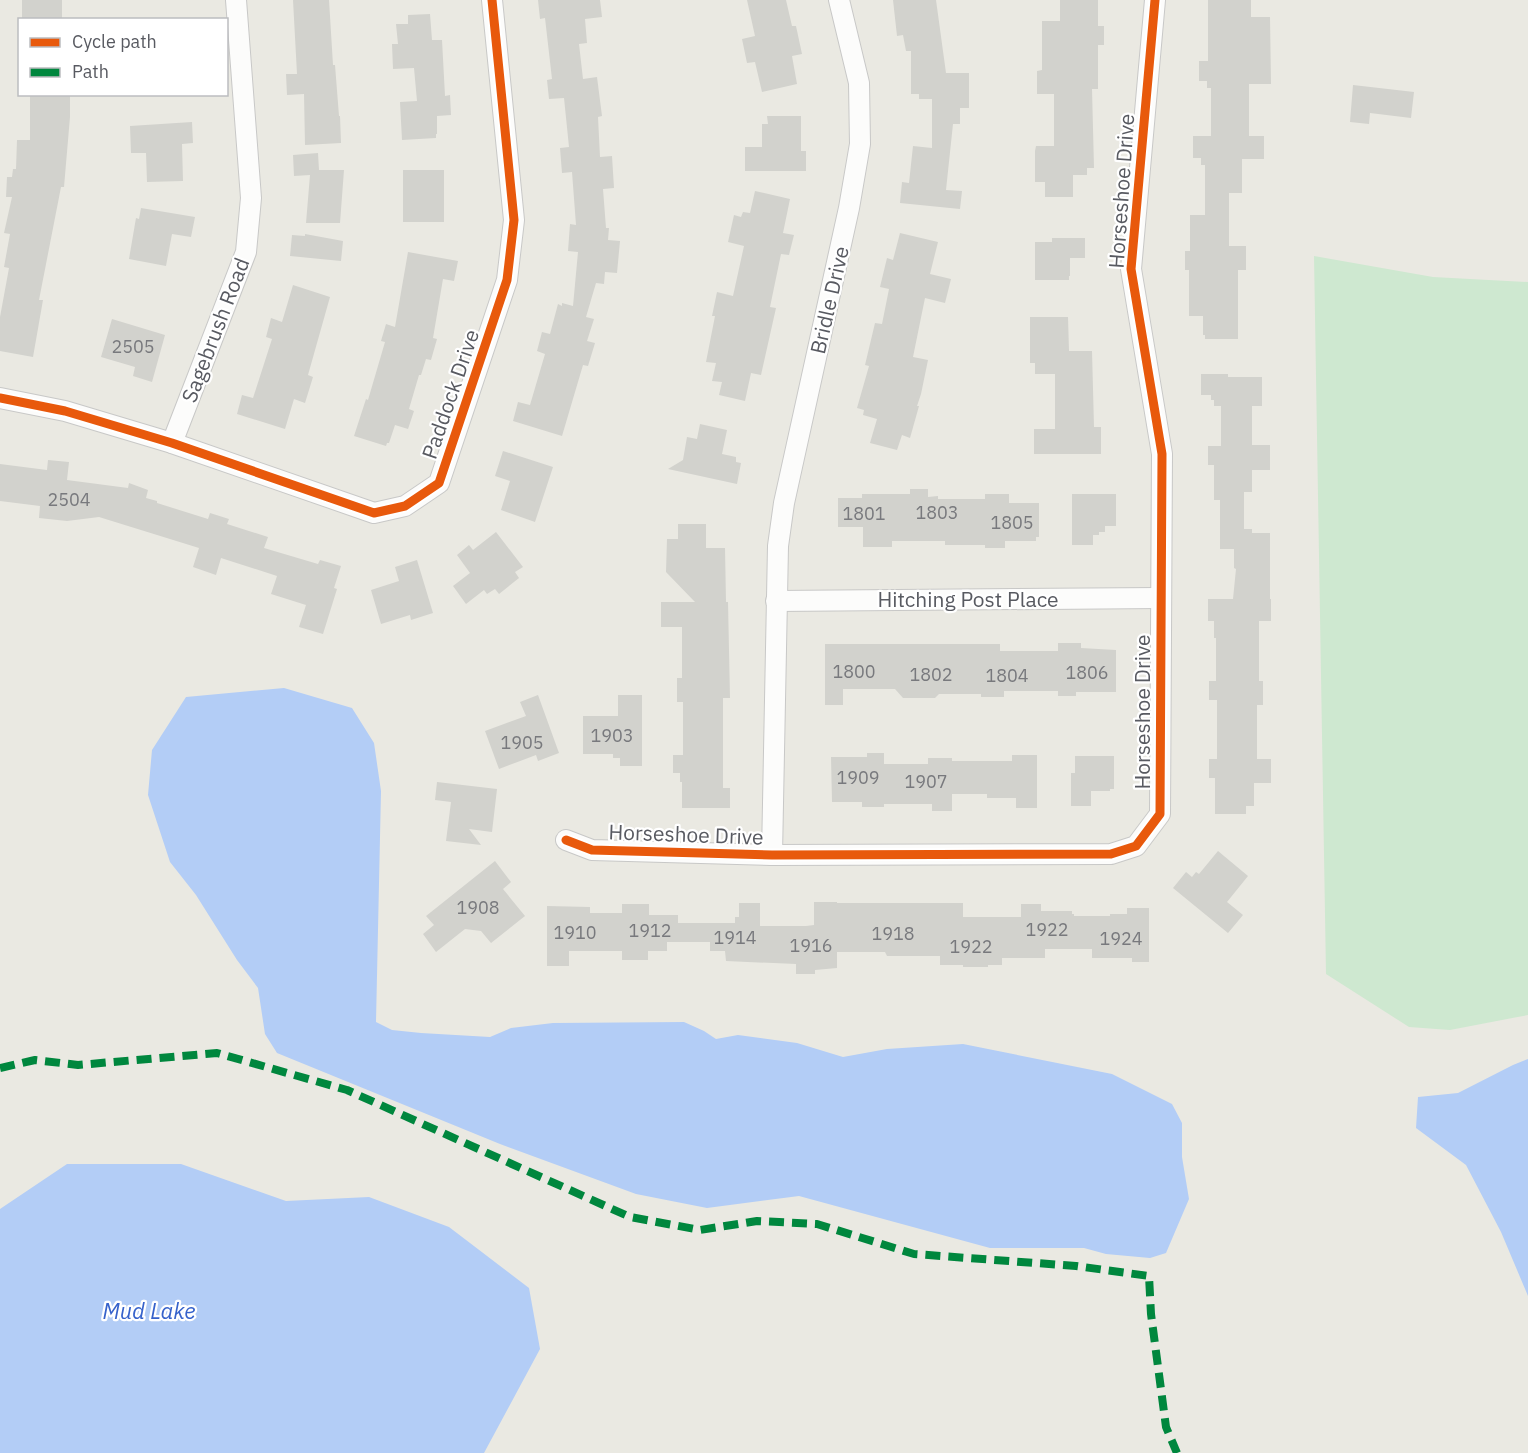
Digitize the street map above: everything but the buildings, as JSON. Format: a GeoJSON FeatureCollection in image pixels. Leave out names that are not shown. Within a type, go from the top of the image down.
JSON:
{"type":"FeatureCollection","features":[{"type":"Feature","properties":{"kind":"street","name":"Sagebrush Road"},"geometry":{"type":"LineString","coordinates":[[172,444],[246,252],[251,198],[236,0]]}},
{"type":"Feature","properties":{"kind":"street","name":"Paddock Drive"},"geometry":{"type":"LineString","coordinates":[[0,398],[65,411],[172,444],[374,513],[405,506],[439,483],[507,280],[514,220],[492,0]]}},
{"type":"Feature","properties":{"kind":"street","name":"Bridle Drive"},"geometry":{"type":"LineString","coordinates":[[776,601],[778,546],[784,503],[849,208],[860,144],[859,83],[839,0]]}},
{"type":"Feature","properties":{"kind":"street","name":"Horseshoe Drive"},"geometry":{"type":"LineString","coordinates":[[566,840],[592,850],[772,855],[1111,854],[1136,846],[1160,814],[1162,454],[1131,269],[1155,0]]}},
{"type":"Feature","properties":{"kind":"street","name":"Hitching Post Place"},"geometry":{"type":"LineString","coordinates":[[776,601],[1160,598]]}},
{"type":"Feature","properties":{"kind":"street","name":"Horseshoe Drive"},"geometry":{"type":"LineString","coordinates":[[772,855],[776,601]]}},
{"type":"Feature","properties":{"kind":"green space"},"geometry":{"type":"Polygon","coordinates":[[[1314,256],[1433,277],[1528,282],[1528,1015],[1450,1030],[1409,1027],[1326,974],[1314,256]]]}},
{"type":"Feature","properties":{"kind":"water"},"geometry":{"type":"Polygon","coordinates":[[[284,688],[352,708],[374,743],[381,791],[376,1022],[392,1030],[490,1037],[511,1028],[553,1023],[684,1022],[716,1039],[738,1035],[797,1043],[843,1057],[887,1049],[963,1044],[1112,1074],[1172,1104],[1182,1123],[1182,1157],[1189,1199],[1166,1253],[1150,1258],[1106,1254],[1084,1248],[990,1248],[799,1196],[707,1208],[636,1194],[500,1144],[277,1053],[265,1034],[258,988],[237,960],[196,895],[170,862],[148,795],[152,750],[186,697],[284,688]]]}},
{"type":"Feature","properties":{"kind":"water"},"geometry":{"type":"Polygon","coordinates":[[[1528,1059],[1528,1296],[1501,1232],[1466,1165],[1416,1128],[1418,1097],[1458,1093],[1528,1059]]]}},
{"type":"Feature","properties":{"kind":"water","name":"Mud Lake"},"geometry":{"type":"Polygon","coordinates":[[[67,1164],[181,1164],[286,1201],[369,1197],[449,1227],[529,1288],[540,1349],[484,1453],[0,1453],[0,1209],[67,1164]]]}},
{"type":"Feature","properties":{"kind":"marked path"},"geometry":{"type":"LineString","coordinates":[[0,1068],[35,1060],[78,1065],[217,1053],[347,1090],[630,1217],[700,1230],[757,1221],[817,1224],[914,1254],[1076,1266],[1149,1276],[1151,1314],[1166,1427],[1177,1453]]}},
{"type":"Feature","properties":{"kind":"cycle path"},"geometry":{"type":"LineString","coordinates":[[0,398],[65,411],[172,443],[374,513],[405,506],[439,483],[507,280],[514,220],[492,0]]}},
{"type":"Feature","properties":{"kind":"cycle path"},"geometry":{"type":"LineString","coordinates":[[566,840],[592,850],[772,855],[1111,854],[1136,846],[1160,814],[1162,454],[1131,269],[1155,0]]}}]}
